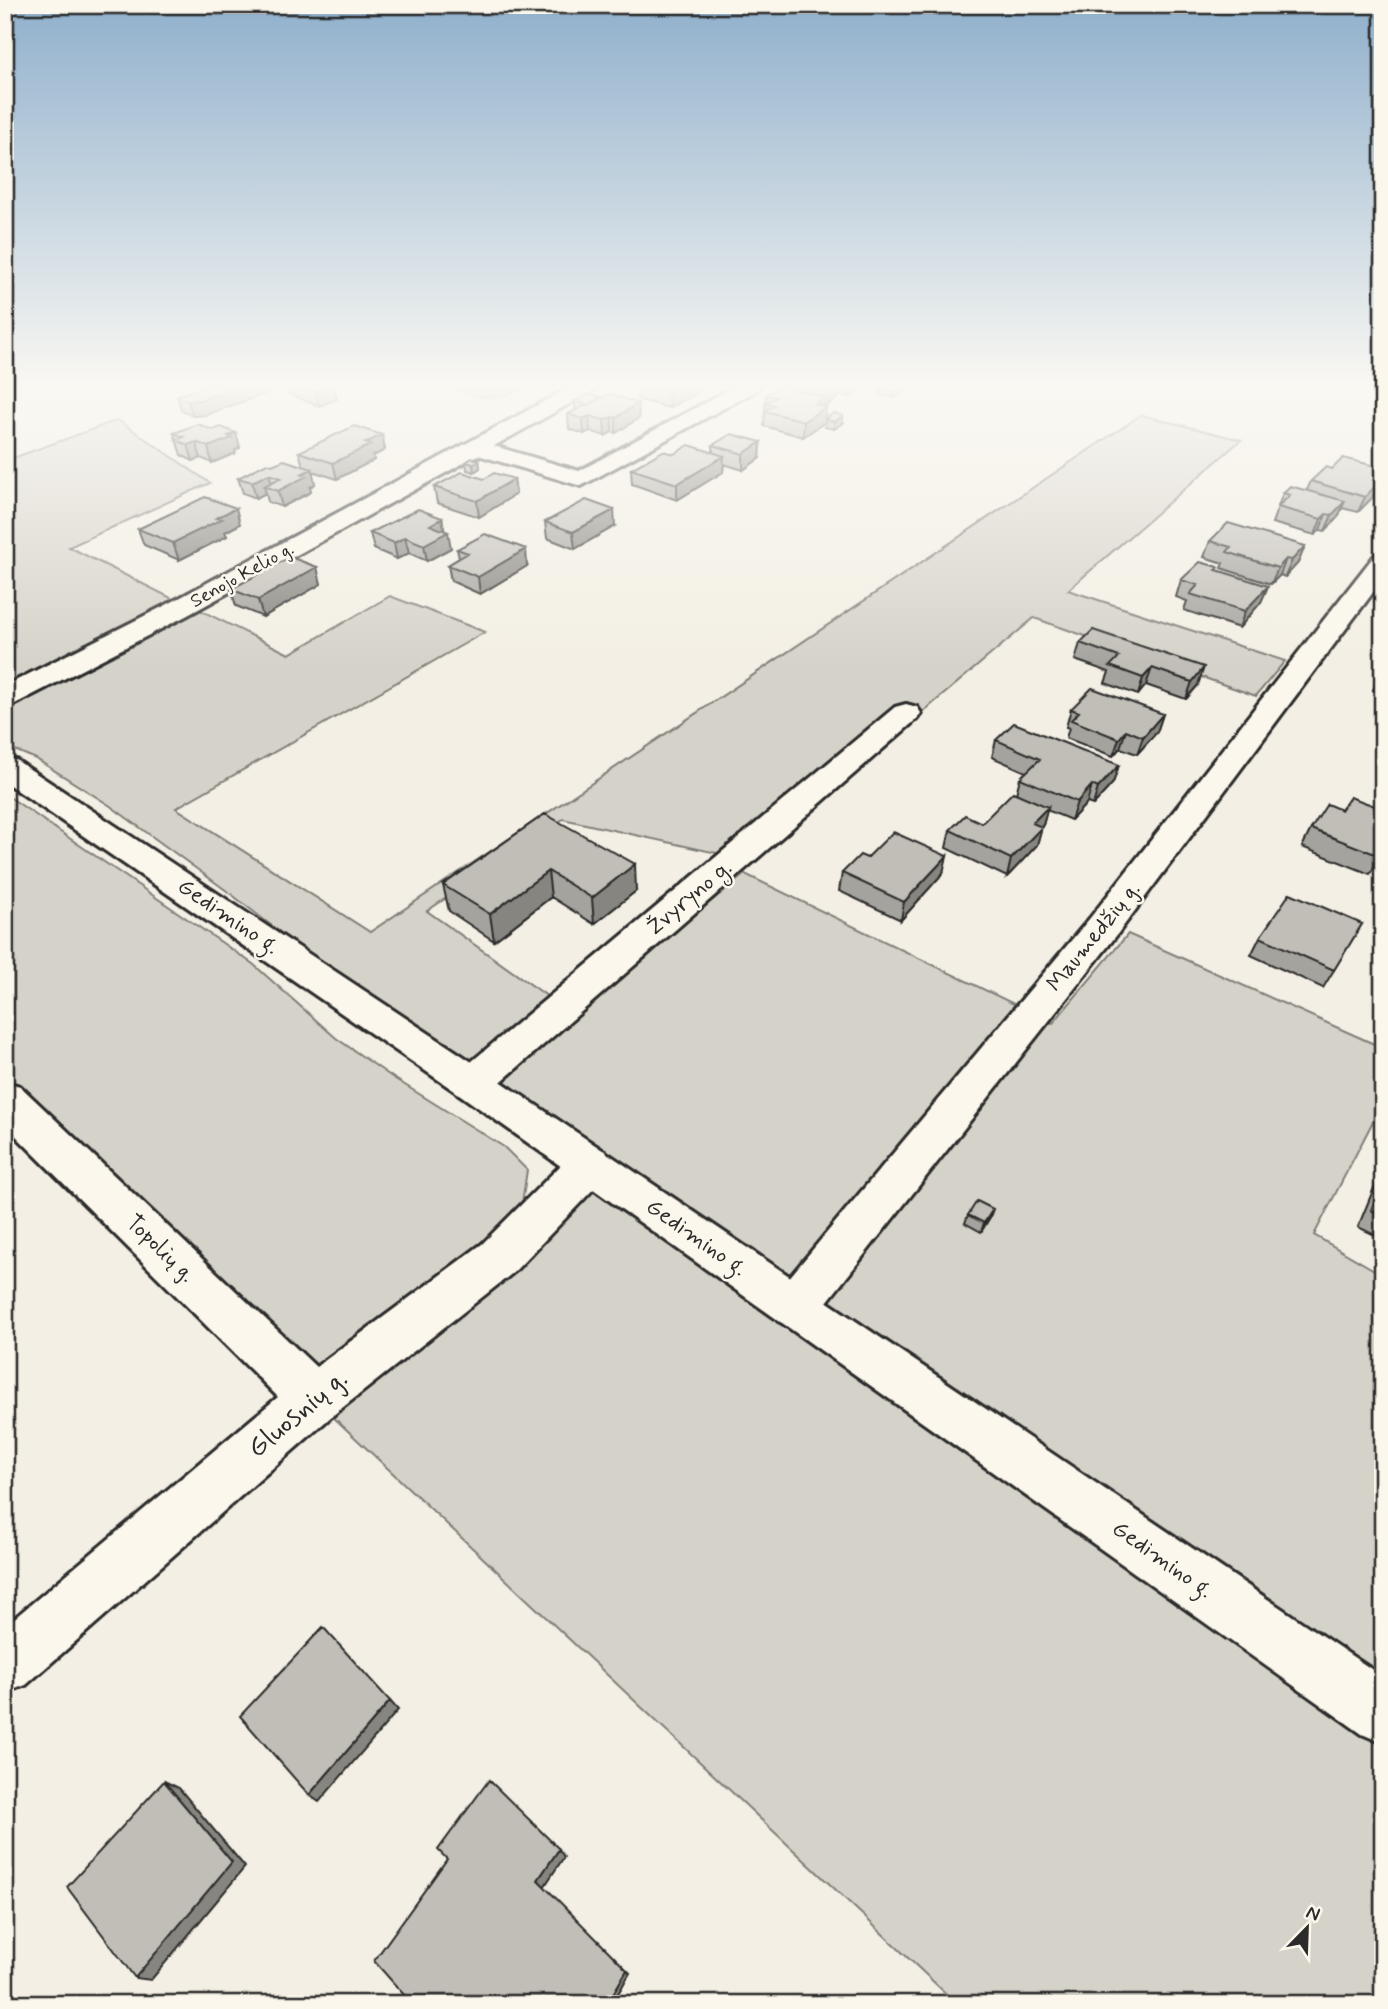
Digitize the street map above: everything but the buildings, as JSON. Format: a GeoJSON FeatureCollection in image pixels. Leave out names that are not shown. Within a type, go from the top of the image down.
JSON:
{"type":"FeatureCollection","features":[{"type":"Feature","properties":{"kind":"street","name":"Senojo Kelio g."},"geometry":{"type":"LineString","coordinates":[[5,698],[177,610],[417,480]]}},
{"type":"Feature","properties":{"kind":"street","name":"Maumedžių g."},"geometry":{"type":"LineString","coordinates":[[795,1307],[1103,927],[1383,561]]}},
{"type":"Feature","properties":{"kind":"street","name":"Žvyryno g."},"geometry":{"type":"LineString","coordinates":[[473,1083],[906,713]]}},
{"type":"Feature","properties":{"kind":"street","name":"Gedimino g."},"geometry":{"type":"LineString","coordinates":[[5,767],[473,1083],[1383,1713]]}},
{"type":"Feature","properties":{"kind":"street","name":"Topolių g."},"geometry":{"type":"LineString","coordinates":[[5,1098],[314,1399]]}},
{"type":"Feature","properties":{"kind":"street","name":"Gluosnių g."},"geometry":{"type":"LineString","coordinates":[[5,1664],[314,1399],[498,1258],[590,1164]]}},
{"type":"Feature","properties":{"kind":"shaded area"},"geometry":{"type":"Polygon","coordinates":[[[5,480],[205,480],[210,483],[69,547],[179,602],[5,688],[5,480]]]}},
{"type":"Feature","properties":{"kind":"shaded area"},"geometry":{"type":"Polygon","coordinates":[[[1044,480],[1195,480],[1068,590],[1285,661],[1256,696],[1034,618],[748,860],[563,819],[427,911],[571,1013],[745,874],[1053,1023],[1128,934],[1383,1048],[1383,1102],[1314,1235],[1383,1275],[1383,1674],[473,1083],[231,894],[109,805],[36,759],[5,746],[5,707],[194,607],[289,654],[390,596],[485,632],[176,808],[370,932],[1044,480]]]}},
{"type":"Feature","properties":{"kind":"shaded area"},"geometry":{"type":"Polygon","coordinates":[[[5,794],[253,964],[336,1038],[392,1077],[504,1147],[527,1170],[521,1210],[590,1164],[1383,1713],[1383,2004],[957,2004],[314,1399],[5,1098],[5,794]]]}}]}
